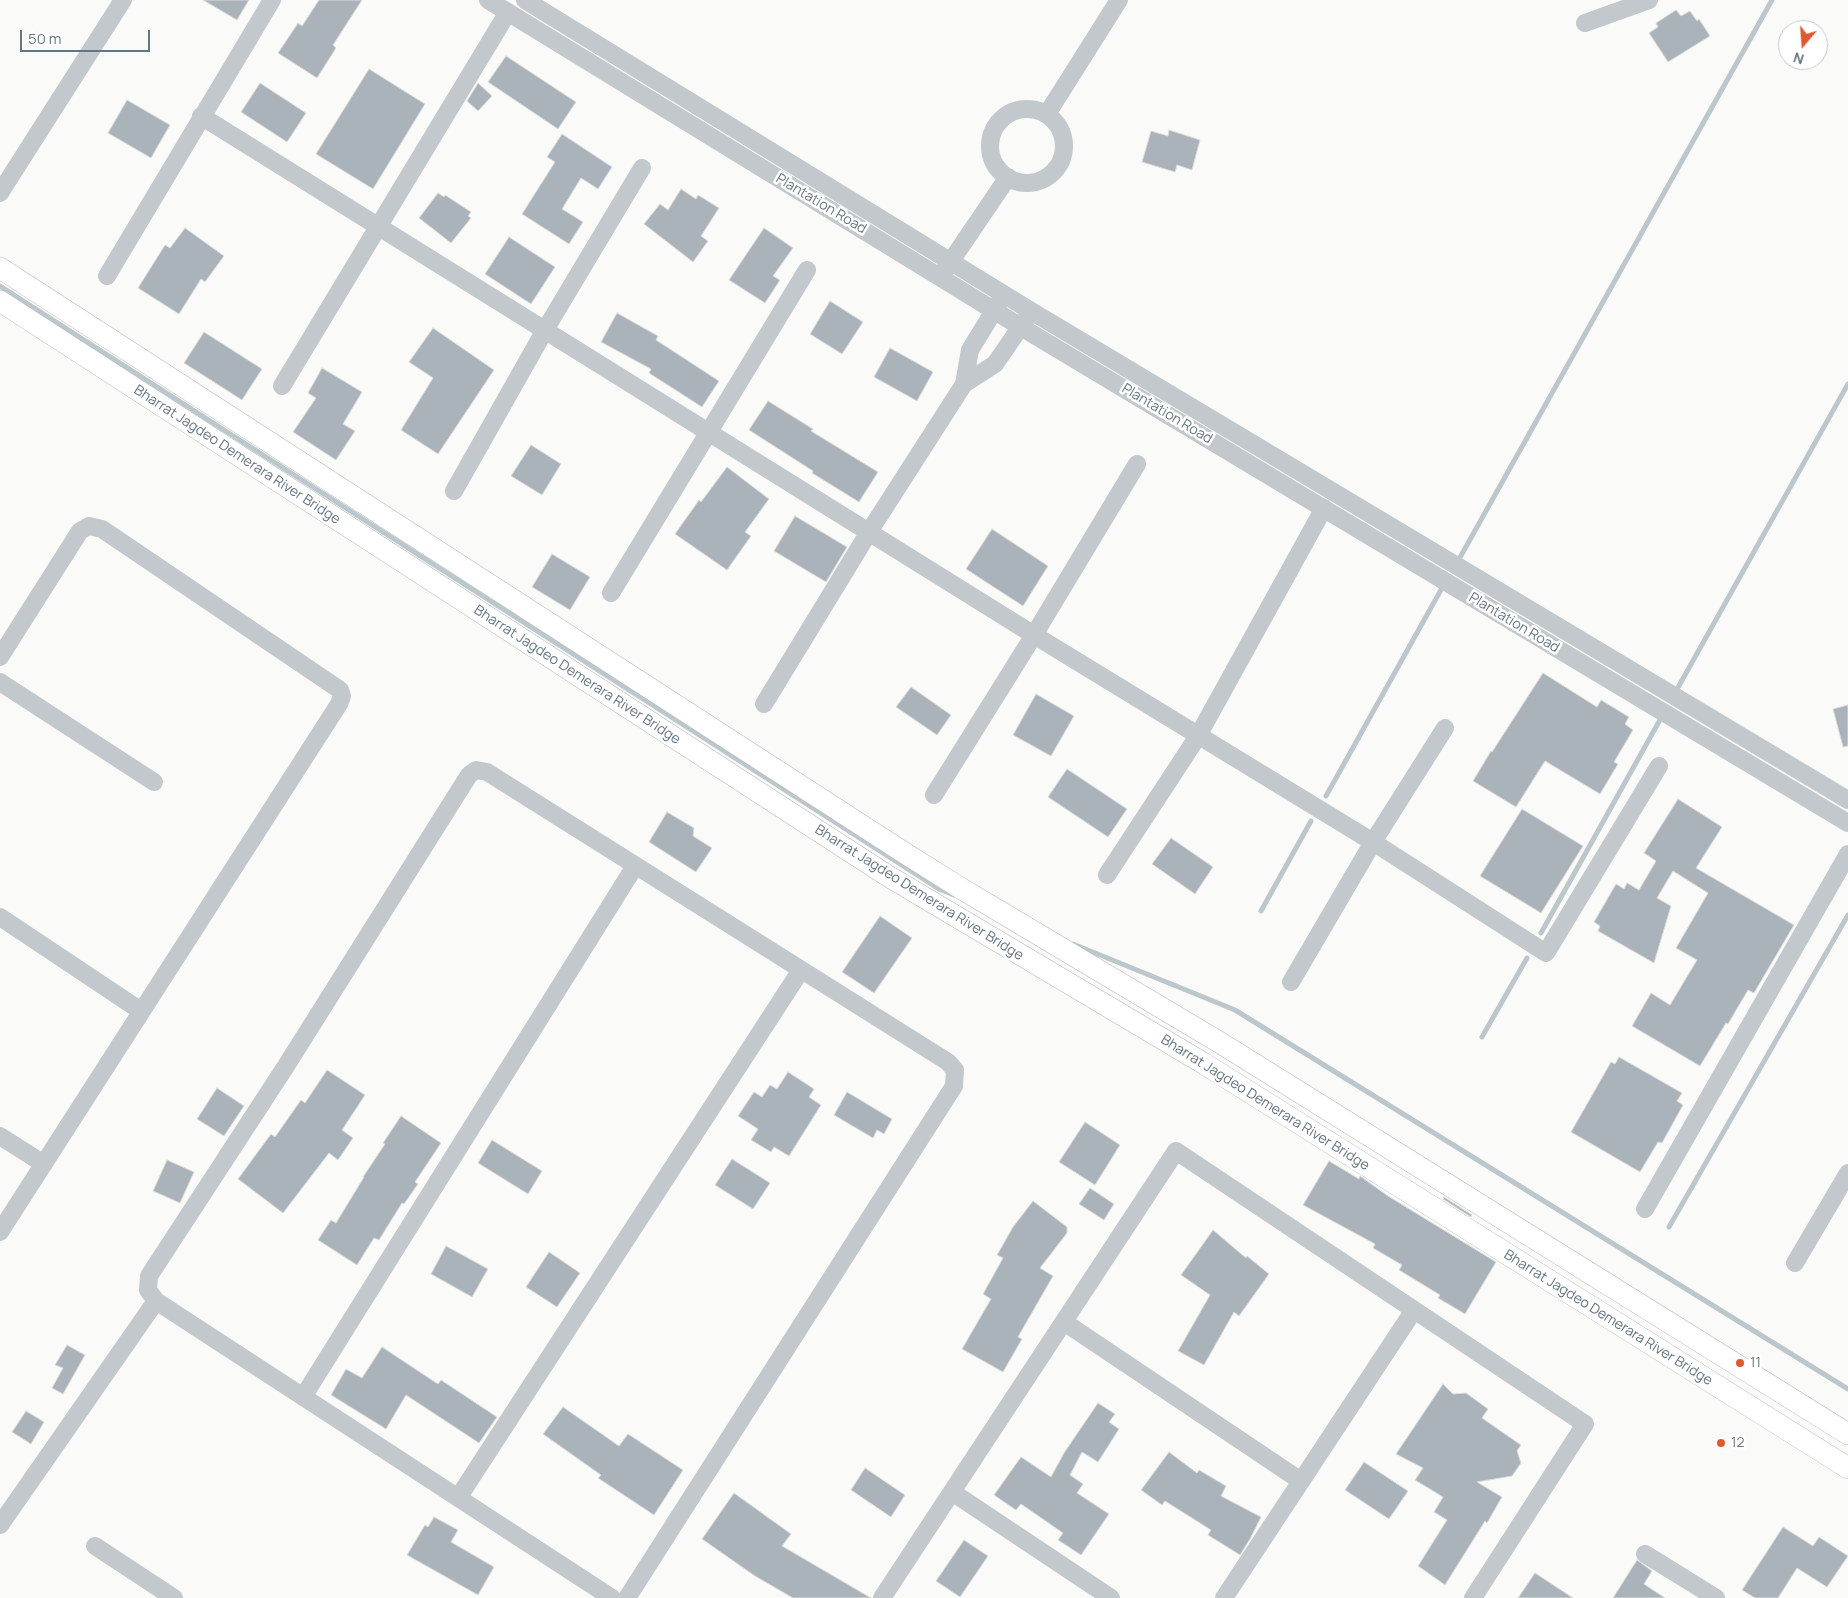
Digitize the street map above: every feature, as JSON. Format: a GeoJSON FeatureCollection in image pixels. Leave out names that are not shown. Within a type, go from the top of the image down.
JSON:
{"type":"FeatureCollection","features":[{"type":"Feature","properties":{"kind":"main road","name":"Bharrat Jagdeo Demerara River Bridge"},"geometry":{"type":"LineString","coordinates":[[0,268],[903,852],[1219,1042],[1848,1434]]}},
{"type":"Feature","properties":{"kind":"main road","name":"Bharrat Jagdeo Demerara River Bridge"},"geometry":{"type":"LineString","coordinates":[[0,301],[888,876],[1203,1063],[1848,1468]]}},
{"type":"Feature","properties":{"kind":"street"},"geometry":{"type":"LineString","coordinates":[[0,193],[123,0]]}},
{"type":"Feature","properties":{"kind":"street"},"geometry":{"type":"LineString","coordinates":[[107,276],[272,0]]}},
{"type":"Feature","properties":{"kind":"street","name":"Plantation Road"},"geometry":{"type":"LineString","coordinates":[[488,0],[994,311],[1848,823]]}},
{"type":"Feature","properties":{"kind":"street","name":"Plantation Road"},"geometry":{"type":"LineString","coordinates":[[525,0],[1031,311],[1848,800]]}},
{"type":"Feature","properties":{"kind":"street"},"geometry":{"type":"LineString","coordinates":[[1047,114],[1119,0]]}},
{"type":"Feature","properties":{"kind":"street"},"geometry":{"type":"LineString","coordinates":[[1584,23],[1649,0]]}},
{"type":"Feature","properties":{"kind":"street"},"geometry":{"type":"LineString","coordinates":[[282,386],[508,12]]}},
{"type":"Feature","properties":{"kind":"street"},"geometry":{"type":"LineString","coordinates":[[1019,110],[1038,110],[1047,114],[1055,121],[1064,138],[1063,157],[1059,166],[1045,179],[1036,182],[1016,181],[1008,177],[1000,171],[991,154],[992,135],[996,126],[1002,118],[1019,110]]}},
{"type":"Feature","properties":{"kind":"street"},"geometry":{"type":"LineString","coordinates":[[201,116],[1034,635],[1373,842],[1546,953],[1659,766]]}},
{"type":"Feature","properties":{"kind":"street"},"geometry":{"type":"LineString","coordinates":[[454,491],[545,330],[642,168]]}},
{"type":"Feature","properties":{"kind":"street"},"geometry":{"type":"LineString","coordinates":[[941,277],[1008,177]]}},
{"type":"Feature","properties":{"kind":"street"},"geometry":{"type":"LineString","coordinates":[[612,593],[807,270]]}},
{"type":"Feature","properties":{"kind":"street"},"geometry":{"type":"LineString","coordinates":[[764,704],[869,532],[964,384],[970,350],[1004,294]]}},
{"type":"Feature","properties":{"kind":"street"},"geometry":{"type":"LineString","coordinates":[[964,384],[995,364],[1031,311]]}},
{"type":"Feature","properties":{"kind":"street"},"geometry":{"type":"LineString","coordinates":[[934,795],[1034,635],[1137,464]]}},
{"type":"Feature","properties":{"kind":"street"},"geometry":{"type":"LineString","coordinates":[[1107,875],[1198,736],[1324,508]]}},
{"type":"Feature","properties":{"kind":"street"},"geometry":{"type":"LineString","coordinates":[[0,657],[80,531],[89,526],[102,529],[340,690],[342,696],[339,704],[0,1232]]}},
{"type":"Feature","properties":{"kind":"street"},"geometry":{"type":"LineString","coordinates":[[0,682],[154,782]]}},
{"type":"Feature","properties":{"kind":"street"},"geometry":{"type":"LineString","coordinates":[[1292,982],[1373,842],[1445,728]]}},
{"type":"Feature","properties":{"kind":"street"},"geometry":{"type":"LineString","coordinates":[[612,1598],[156,1301],[148,1290],[150,1276],[286,1066],[469,775],[476,770],[486,772],[948,1062],[955,1070],[954,1086],[627,1598]]}},
{"type":"Feature","properties":{"kind":"street"},"geometry":{"type":"LineString","coordinates":[[1645,1209],[1848,854]]}},
{"type":"Feature","properties":{"kind":"street"},"geometry":{"type":"LineString","coordinates":[[303,1397],[635,866]]}},
{"type":"Feature","properties":{"kind":"street"},"geometry":{"type":"LineString","coordinates":[[0,917],[142,1011]]}},
{"type":"Feature","properties":{"kind":"street"},"geometry":{"type":"LineString","coordinates":[[458,1498],[801,970]]}},
{"type":"Feature","properties":{"kind":"street"},"geometry":{"type":"LineString","coordinates":[[0,1136],[44,1164]]}},
{"type":"Feature","properties":{"kind":"street"},"geometry":{"type":"LineString","coordinates":[[882,1598],[1176,1151],[1585,1424],[1473,1598]]}},
{"type":"Feature","properties":{"kind":"street"},"geometry":{"type":"LineString","coordinates":[[1795,1263],[1848,1173]]}},
{"type":"Feature","properties":{"kind":"street"},"geometry":{"type":"LineString","coordinates":[[0,1525],[156,1301]]}},
{"type":"Feature","properties":{"kind":"street"},"geometry":{"type":"LineString","coordinates":[[1224,1598],[1414,1310]]}},
{"type":"Feature","properties":{"kind":"street"},"geometry":{"type":"LineString","coordinates":[[1064,1322],[1301,1481]]}},
{"type":"Feature","properties":{"kind":"street"},"geometry":{"type":"LineString","coordinates":[[952,1492],[1111,1598]]}},
{"type":"Feature","properties":{"kind":"street"},"geometry":{"type":"LineString","coordinates":[[95,1546],[174,1598]]}},
{"type":"Feature","properties":{"kind":"street"},"geometry":{"type":"LineString","coordinates":[[1645,1554],[1716,1598]]}},
{"type":"Feature","properties":{"kind":"building"},"geometry":{"type":"Polygon","coordinates":[[[203,0],[249,0],[237,20],[203,0]]]}},
{"type":"Feature","properties":{"kind":"building"},"geometry":{"type":"Polygon","coordinates":[[[319,0],[362,0],[333,45],[336,48],[317,78],[278,53],[298,23],[302,26],[319,0]]]}},
{"type":"Feature","properties":{"kind":"building"},"geometry":{"type":"Polygon","coordinates":[[[1676,10],[1681,16],[1690,11],[1697,21],[1699,19],[1710,36],[1668,62],[1649,33],[1658,27],[1656,23],[1676,10]]]}},
{"type":"Feature","properties":{"kind":"building"},"geometry":{"type":"Polygon","coordinates":[[[506,56],[576,102],[558,129],[488,82],[506,56]]]}},
{"type":"Feature","properties":{"kind":"building"},"geometry":{"type":"Polygon","coordinates":[[[369,69],[425,104],[373,189],[316,154],[369,69]]]}},
{"type":"Feature","properties":{"kind":"building"},"geometry":{"type":"Polygon","coordinates":[[[260,83],[306,113],[287,142],[241,112],[260,83]]]}},
{"type":"Feature","properties":{"kind":"building"},"geometry":{"type":"Polygon","coordinates":[[[478,83],[492,96],[478,111],[467,101],[478,83]]]}},
{"type":"Feature","properties":{"kind":"building"},"geometry":{"type":"Polygon","coordinates":[[[127,100],[170,125],[151,158],[108,133],[127,100]]]}},
{"type":"Feature","properties":{"kind":"building"},"geometry":{"type":"Polygon","coordinates":[[[1169,130],[1200,140],[1192,170],[1177,165],[1175,172],[1142,162],[1151,131],[1168,136],[1169,130]]]}},
{"type":"Feature","properties":{"kind":"building"},"geometry":{"type":"Polygon","coordinates":[[[562,134],[612,167],[598,189],[581,178],[562,209],[583,222],[569,244],[522,214],[555,162],[547,157],[562,134]]]}},
{"type":"Feature","properties":{"kind":"building"},"geometry":{"type":"Polygon","coordinates":[[[681,189],[696,199],[698,195],[719,208],[701,236],[708,241],[693,262],[644,224],[660,204],[668,210],[681,189]]]}},
{"type":"Feature","properties":{"kind":"building"},"geometry":{"type":"Polygon","coordinates":[[[438,193],[444,197],[445,195],[471,212],[468,216],[471,218],[451,243],[419,218],[438,193]]]}},
{"type":"Feature","properties":{"kind":"building"},"geometry":{"type":"Polygon","coordinates":[[[185,228],[224,256],[205,282],[201,279],[179,314],[138,288],[165,245],[170,248],[185,228]]]}},
{"type":"Feature","properties":{"kind":"building"},"geometry":{"type":"Polygon","coordinates":[[[764,228],[793,248],[773,276],[780,280],[765,303],[729,280],[764,228]]]}},
{"type":"Feature","properties":{"kind":"building"},"geometry":{"type":"Polygon","coordinates":[[[509,237],[555,267],[531,304],[485,274],[509,237]]]}},
{"type":"Feature","properties":{"kind":"building"},"geometry":{"type":"Polygon","coordinates":[[[830,301],[863,322],[842,354],[810,334],[830,301]]]}},
{"type":"Feature","properties":{"kind":"building"},"geometry":{"type":"Polygon","coordinates":[[[617,313],[658,336],[656,340],[719,381],[702,407],[649,373],[651,369],[601,342],[617,313]]]}},
{"type":"Feature","properties":{"kind":"building"},"geometry":{"type":"Polygon","coordinates":[[[433,328],[494,370],[438,454],[401,430],[433,378],[409,362],[433,328]]]}},
{"type":"Feature","properties":{"kind":"building"},"geometry":{"type":"Polygon","coordinates":[[[204,332],[262,369],[242,400],[184,363],[204,332]]]}},
{"type":"Feature","properties":{"kind":"building"},"geometry":{"type":"Polygon","coordinates":[[[890,348],[933,372],[917,401],[874,377],[890,348]]]}},
{"type":"Feature","properties":{"kind":"building"},"geometry":{"type":"Polygon","coordinates":[[[322,368],[362,392],[343,424],[355,431],[336,460],[293,432],[316,398],[308,393],[322,368]]]}},
{"type":"Feature","properties":{"kind":"building"},"geometry":{"type":"Polygon","coordinates":[[[768,401],[813,429],[811,431],[878,472],[859,502],[749,430],[768,401]]]}},
{"type":"Feature","properties":{"kind":"building"},"geometry":{"type":"Polygon","coordinates":[[[531,445],[561,464],[542,495],[511,476],[531,445]]]}},
{"type":"Feature","properties":{"kind":"building"},"geometry":{"type":"Polygon","coordinates":[[[727,467],[769,499],[745,532],[751,536],[727,570],[675,534],[699,500],[701,502],[727,467]]]}},
{"type":"Feature","properties":{"kind":"building"},"geometry":{"type":"Polygon","coordinates":[[[795,516],[847,547],[826,582],[774,551],[795,516]]]}},
{"type":"Feature","properties":{"kind":"building"},"geometry":{"type":"Polygon","coordinates":[[[992,529],[1048,566],[1023,606],[966,569],[992,529]]]}},
{"type":"Feature","properties":{"kind":"building"},"geometry":{"type":"Polygon","coordinates":[[[552,554],[590,577],[570,610],[532,587],[552,554]]]}},
{"type":"Feature","properties":{"kind":"building"},"geometry":{"type":"Polygon","coordinates":[[[1543,673],[1597,707],[1601,700],[1629,717],[1625,724],[1633,730],[1614,762],[1618,764],[1600,794],[1545,761],[1516,807],[1473,781],[1543,673]]]}},
{"type":"Feature","properties":{"kind":"building"},"geometry":{"type":"Polygon","coordinates":[[[911,687],[951,715],[937,735],[896,707],[911,687]]]}},
{"type":"Feature","properties":{"kind":"building"},"geometry":{"type":"Polygon","coordinates":[[[1036,694],[1074,716],[1051,756],[1013,735],[1036,694]]]}},
{"type":"Feature","properties":{"kind":"building"},"geometry":{"type":"Polygon","coordinates":[[[1848,705],[1848,746],[1843,747],[1833,709],[1848,705]]]}},
{"type":"Feature","properties":{"kind":"building"},"geometry":{"type":"Polygon","coordinates":[[[1067,769],[1127,809],[1108,837],[1048,797],[1067,769]]]}},
{"type":"Feature","properties":{"kind":"building"},"geometry":{"type":"Polygon","coordinates":[[[1678,799],[1722,827],[1696,868],[1794,925],[1754,993],[1748,990],[1700,1066],[1632,1026],[1651,993],[1670,1005],[1697,960],[1676,948],[1708,893],[1673,871],[1657,898],[1671,906],[1654,963],[1598,931],[1600,926],[1594,922],[1616,884],[1624,889],[1627,883],[1639,890],[1656,861],[1644,853],[1678,799]]]}},
{"type":"Feature","properties":{"kind":"building"},"geometry":{"type":"Polygon","coordinates":[[[1522,809],[1583,846],[1541,913],[1480,876],[1522,809]]]}},
{"type":"Feature","properties":{"kind":"building"},"geometry":{"type":"Polygon","coordinates":[[[667,812],[694,828],[693,836],[712,848],[696,872],[649,842],[667,812]]]}},
{"type":"Feature","properties":{"kind":"building"},"geometry":{"type":"Polygon","coordinates":[[[1171,838],[1213,867],[1195,894],[1152,864],[1171,838]]]}},
{"type":"Feature","properties":{"kind":"building"},"geometry":{"type":"Polygon","coordinates":[[[880,916],[912,938],[874,993],[842,972],[880,916]]]}},
{"type":"Feature","properties":{"kind":"building"},"geometry":{"type":"Polygon","coordinates":[[[1619,1057],[1682,1093],[1677,1101],[1683,1105],[1662,1143],[1658,1142],[1640,1172],[1571,1132],[1611,1062],[1615,1064],[1619,1057]]]}},
{"type":"Feature","properties":{"kind":"building"},"geometry":{"type":"Polygon","coordinates":[[[327,1070],[365,1095],[342,1130],[353,1138],[338,1160],[329,1153],[283,1213],[238,1179],[271,1134],[275,1137],[301,1100],[305,1103],[327,1070]]]}},
{"type":"Feature","properties":{"kind":"building"},"geometry":{"type":"Polygon","coordinates":[[[788,1072],[814,1089],[809,1097],[821,1105],[789,1156],[774,1147],[771,1152],[751,1140],[758,1129],[738,1116],[754,1092],[762,1097],[770,1085],[777,1089],[788,1072]]]}},
{"type":"Feature","properties":{"kind":"building"},"geometry":{"type":"Polygon","coordinates":[[[217,1088],[244,1106],[224,1136],[197,1119],[217,1088]]]}},
{"type":"Feature","properties":{"kind":"building"},"geometry":{"type":"Polygon","coordinates":[[[847,1092],[892,1119],[884,1134],[877,1130],[873,1138],[834,1115],[847,1092]]]}},
{"type":"Feature","properties":{"kind":"building"},"geometry":{"type":"Polygon","coordinates":[[[401,1116],[441,1143],[415,1182],[418,1184],[404,1204],[402,1203],[379,1240],[374,1238],[357,1265],[318,1240],[331,1220],[336,1223],[401,1116]]]}},
{"type":"Feature","properties":{"kind":"building"},"geometry":{"type":"Polygon","coordinates":[[[1085,1122],[1120,1145],[1095,1185],[1059,1162],[1085,1122]]]}},
{"type":"Feature","properties":{"kind":"building"},"geometry":{"type":"Polygon","coordinates":[[[492,1140],[542,1171],[528,1194],[478,1163],[492,1140]]]}},
{"type":"Feature","properties":{"kind":"building"},"geometry":{"type":"Polygon","coordinates":[[[732,1159],[770,1183],[753,1209],[715,1185],[732,1159]]]}},
{"type":"Feature","properties":{"kind":"building"},"geometry":{"type":"Polygon","coordinates":[[[167,1160],[194,1172],[180,1203],[153,1191],[167,1160]]]}},
{"type":"Feature","properties":{"kind":"building"},"geometry":{"type":"Polygon","coordinates":[[[1329,1161],[1359,1179],[1360,1176],[1388,1196],[1496,1262],[1465,1314],[1438,1298],[1440,1295],[1399,1270],[1402,1265],[1373,1248],[1375,1244],[1303,1205],[1329,1161]]]}},
{"type":"Feature","properties":{"kind":"building"},"geometry":{"type":"Polygon","coordinates":[[[1090,1188],[1114,1204],[1104,1220],[1079,1204],[1090,1188]]]}},
{"type":"Feature","properties":{"kind":"building"},"geometry":{"type":"Polygon","coordinates":[[[1444,1197],[1472,1215],[1471,1217],[1443,1199],[1444,1197]]]}},
{"type":"Feature","properties":{"kind":"building"},"geometry":{"type":"Polygon","coordinates":[[[1033,1201],[1067,1227],[1067,1233],[1040,1268],[1053,1276],[1018,1337],[1022,1339],[1003,1372],[962,1349],[991,1299],[983,1294],[1003,1258],[997,1255],[1013,1227],[1033,1201]]]}},
{"type":"Feature","properties":{"kind":"building"},"geometry":{"type":"Polygon","coordinates":[[[1213,1230],[1246,1258],[1247,1256],[1269,1274],[1239,1316],[1234,1312],[1204,1365],[1178,1351],[1210,1295],[1181,1275],[1213,1230]]]}},
{"type":"Feature","properties":{"kind":"building"},"geometry":{"type":"Polygon","coordinates":[[[446,1246],[488,1269],[472,1297],[431,1274],[446,1246]]]}},
{"type":"Feature","properties":{"kind":"building"},"geometry":{"type":"Polygon","coordinates":[[[549,1252],[580,1273],[557,1307],[526,1287],[549,1252]]]}},
{"type":"Feature","properties":{"kind":"building"},"geometry":{"type":"Polygon","coordinates":[[[67,1345],[85,1355],[63,1394],[52,1388],[63,1368],[55,1365],[67,1345]]]}},
{"type":"Feature","properties":{"kind":"building"},"geometry":{"type":"Polygon","coordinates":[[[382,1347],[438,1384],[441,1380],[497,1417],[479,1443],[406,1395],[386,1429],[331,1395],[346,1369],[362,1378],[382,1347]]]}},
{"type":"Feature","properties":{"kind":"building"},"geometry":{"type":"Polygon","coordinates":[[[1443,1384],[1453,1394],[1466,1393],[1488,1409],[1482,1418],[1521,1445],[1517,1451],[1521,1463],[1512,1476],[1477,1482],[1502,1497],[1487,1523],[1485,1521],[1445,1585],[1418,1566],[1447,1520],[1434,1512],[1443,1497],[1415,1480],[1423,1468],[1396,1454],[1443,1384]]]}},
{"type":"Feature","properties":{"kind":"building"},"geometry":{"type":"Polygon","coordinates":[[[1098,1403],[1115,1414],[1109,1422],[1119,1429],[1098,1462],[1082,1452],[1070,1475],[1083,1484],[1077,1493],[1109,1514],[1081,1555],[1058,1540],[1063,1533],[1021,1504],[1016,1510],[994,1495],[1021,1457],[1051,1477],[1064,1453],[1098,1403]]]}},
{"type":"Feature","properties":{"kind":"building"},"geometry":{"type":"Polygon","coordinates":[[[563,1407],[619,1446],[628,1434],[683,1470],[654,1515],[598,1478],[601,1475],[543,1434],[563,1407]]]}},
{"type":"Feature","properties":{"kind":"building"},"geometry":{"type":"Polygon","coordinates":[[[26,1411],[44,1422],[31,1444],[12,1432],[26,1411]]]}},
{"type":"Feature","properties":{"kind":"building"},"geometry":{"type":"Polygon","coordinates":[[[1169,1452],[1197,1473],[1199,1470],[1226,1486],[1221,1496],[1261,1517],[1240,1555],[1208,1535],[1211,1530],[1165,1501],[1162,1505],[1141,1490],[1169,1452]]]}},
{"type":"Feature","properties":{"kind":"building"},"geometry":{"type":"Polygon","coordinates":[[[1364,1462],[1408,1491],[1389,1519],[1345,1490],[1364,1462]]]}},
{"type":"Feature","properties":{"kind":"building"},"geometry":{"type":"Polygon","coordinates":[[[865,1468],[905,1495],[891,1517],[851,1490],[865,1468]]]}},
{"type":"Feature","properties":{"kind":"building"},"geometry":{"type":"Polygon","coordinates":[[[734,1493],[791,1534],[782,1546],[871,1598],[793,1598],[755,1576],[702,1539],[734,1493]]]}},
{"type":"Feature","properties":{"kind":"building"},"geometry":{"type":"Polygon","coordinates":[[[434,1517],[458,1530],[451,1542],[494,1567],[478,1595],[407,1555],[425,1525],[428,1527],[434,1517]]]}},
{"type":"Feature","properties":{"kind":"building"},"geometry":{"type":"Polygon","coordinates":[[[1783,1527],[1813,1546],[1819,1537],[1848,1556],[1827,1587],[1797,1568],[1778,1598],[1755,1598],[1742,1590],[1783,1527]]]}},
{"type":"Feature","properties":{"kind":"building"},"geometry":{"type":"Polygon","coordinates":[[[964,1540],[988,1556],[960,1597],[936,1581],[964,1540]]]}},
{"type":"Feature","properties":{"kind":"building"},"geometry":{"type":"Polygon","coordinates":[[[1637,1560],[1652,1571],[1644,1584],[1665,1598],[1613,1598],[1637,1560]]]}},
{"type":"Feature","properties":{"kind":"building"},"geometry":{"type":"Polygon","coordinates":[[[1535,1573],[1573,1598],[1518,1598],[1535,1573]]]}},
{"type":"Feature","properties":{"kind":"waterway"},"geometry":{"type":"LineString","coordinates":[[1458,561],[1772,0]]}},
{"type":"Feature","properties":{"kind":"waterway"},"geometry":{"type":"LineString","coordinates":[[0,286],[939,889],[954,895]]}},
{"type":"Feature","properties":{"kind":"waterway"},"geometry":{"type":"LineString","coordinates":[[1676,691],[1848,384]]}},
{"type":"Feature","properties":{"kind":"waterway"},"geometry":{"type":"LineString","coordinates":[[1326,796],[1442,588]]}},
{"type":"Feature","properties":{"kind":"waterway"},"geometry":{"type":"LineString","coordinates":[[1541,933],[1661,718]]}},
{"type":"Feature","properties":{"kind":"waterway"},"geometry":{"type":"LineString","coordinates":[[1261,911],[1311,821]]}},
{"type":"Feature","properties":{"kind":"waterway"},"geometry":{"type":"LineString","coordinates":[[1669,1227],[1848,915]]}},
{"type":"Feature","properties":{"kind":"waterway"},"geometry":{"type":"LineString","coordinates":[[1073,944],[1235,1010],[1848,1389]]}},
{"type":"Feature","properties":{"kind":"waterway"},"geometry":{"type":"LineString","coordinates":[[1482,1037],[1527,958]]}},
{"type":"Feature","properties":{"kind":"place","name":"11"},"geometry":{"type":"Point","coordinates":[1740,1363]}},
{"type":"Feature","properties":{"kind":"place","name":"12"},"geometry":{"type":"Point","coordinates":[1721,1443]}}]}
